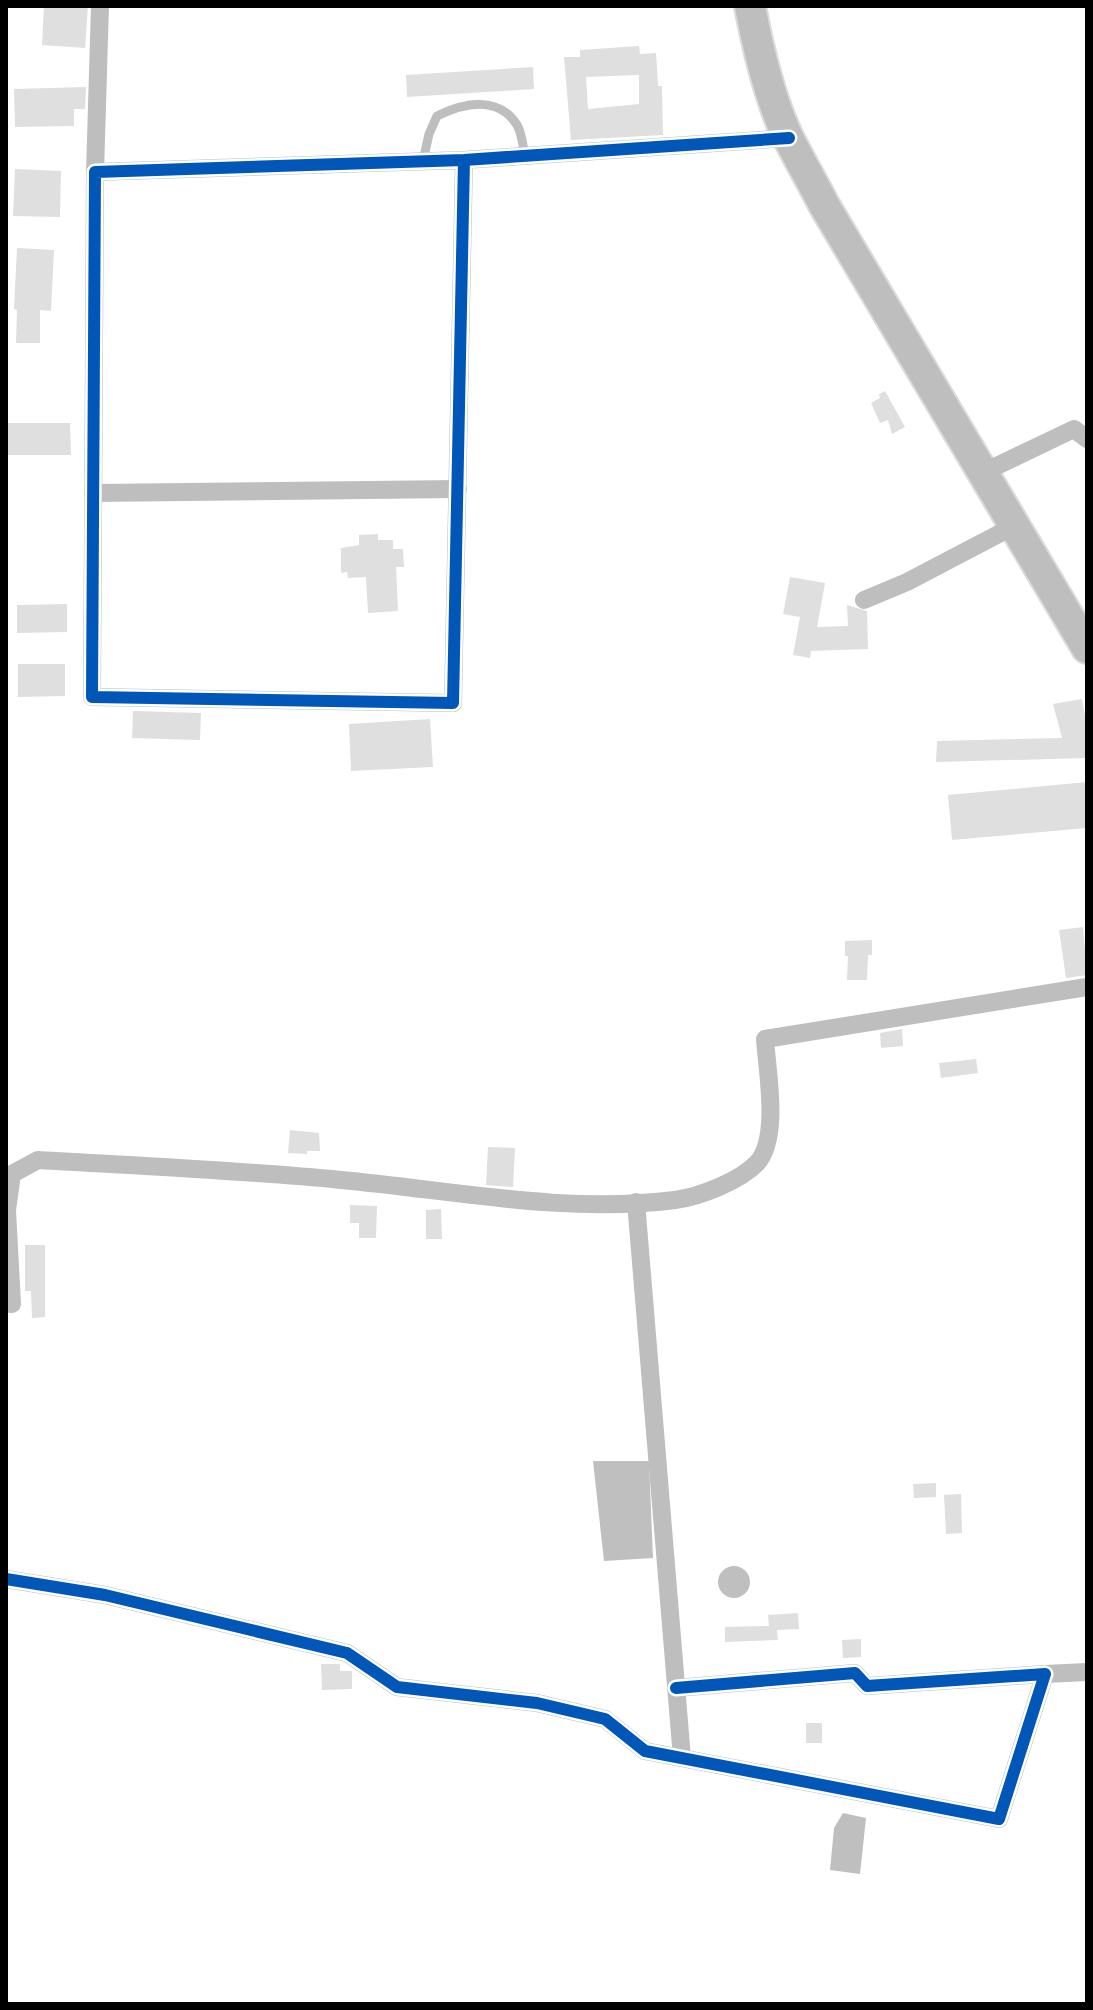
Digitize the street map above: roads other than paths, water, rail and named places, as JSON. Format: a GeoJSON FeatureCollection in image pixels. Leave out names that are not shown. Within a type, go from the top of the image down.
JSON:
{"type":"FeatureCollection","features":[{"type":"Feature","properties":{"kind":"highway"},"geometry":{"type":"LineString","coordinates":[[750,6],[763,66],[789,138],[824,205],[1087,648]]}},
{"type":"Feature","properties":{"kind":"street"},"geometry":{"type":"LineString","coordinates":[[100,6],[95,172],[92,697],[453,703],[464,160]]}},
{"type":"Feature","properties":{"kind":"street"},"geometry":{"type":"LineString","coordinates":[[95,172],[464,160],[789,138]]}},
{"type":"Feature","properties":{"kind":"street"},"geometry":{"type":"LineString","coordinates":[[982,473],[1074,429],[1087,439]]}},
{"type":"Feature","properties":{"kind":"street"},"geometry":{"type":"LineString","coordinates":[[93,493],[458,489]]}},
{"type":"Feature","properties":{"kind":"street"},"geometry":{"type":"LineString","coordinates":[[864,600],[907,582],[1014,526]]}},
{"type":"Feature","properties":{"kind":"street"},"geometry":{"type":"LineString","coordinates":[[6,1303],[12,1304],[7,1210],[12,1174],[38,1160],[342,1180],[499,1198],[636,1202],[679,1199],[704,1193],[747,1171],[759,1161],[766,1149],[769,1131],[765,1039],[1087,987]]}},
{"type":"Feature","properties":{"kind":"street"},"geometry":{"type":"LineString","coordinates":[[636,1202],[682,1758]]}},
{"type":"Feature","properties":{"kind":"street"},"geometry":{"type":"LineString","coordinates":[[6,1579],[105,1595],[347,1653],[397,1687],[537,1703],[605,1719],[645,1751],[999,1819],[1045,1674]]}},
{"type":"Feature","properties":{"kind":"street"},"geometry":{"type":"LineString","coordinates":[[676,1688],[855,1673],[867,1686],[1087,1672]]}},
{"type":"Feature","properties":{"kind":"lane"},"geometry":{"type":"LineString","coordinates":[[423,161],[437,116],[456,106],[482,102],[503,111],[518,126],[525,156]]}}]}
